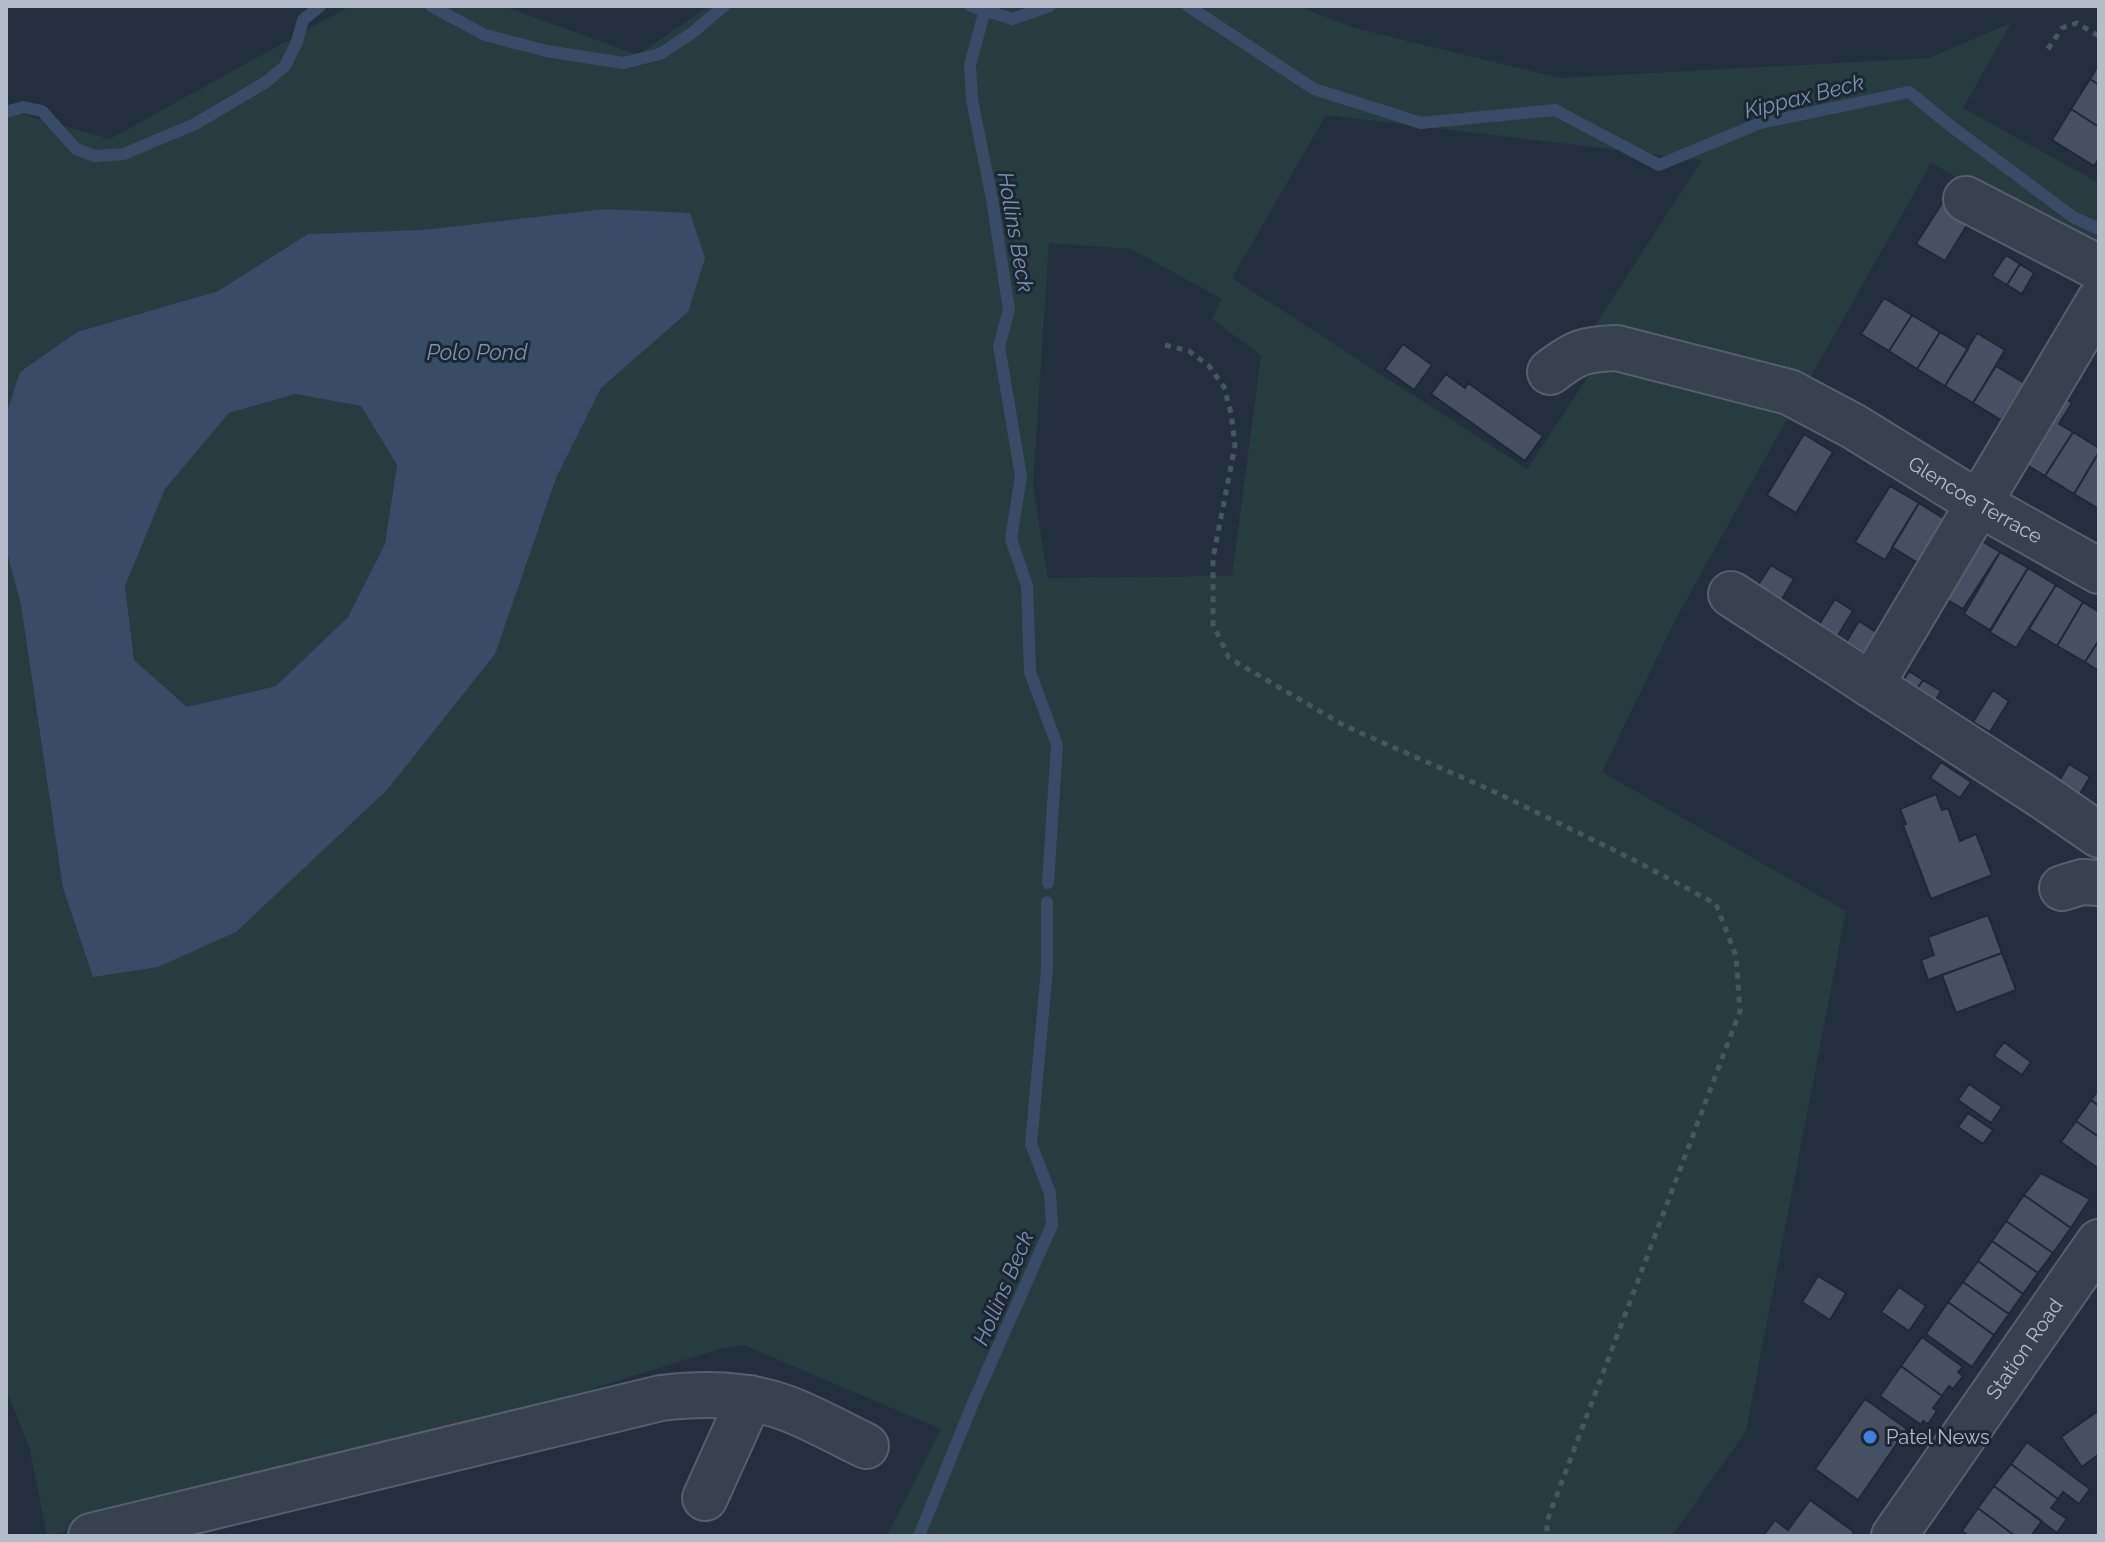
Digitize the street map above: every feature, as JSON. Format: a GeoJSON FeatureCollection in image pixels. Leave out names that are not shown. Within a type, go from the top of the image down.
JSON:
{"type":"FeatureCollection","features":[{"type":"Feature","properties":{"kind":"street"},"geometry":{"type":"LineString","coordinates":[[1966,199],[2099,268]]}},
{"type":"Feature","properties":{"kind":"street"},"geometry":{"type":"LineString","coordinates":[[1871,685],[2099,301]]}},
{"type":"Feature","properties":{"kind":"street","name":"Glencoe Terrace"},"geometry":{"type":"LineString","coordinates":[[1550,372],[1570,357],[1590,349],[1617,348],[1789,392],[1853,426],[1978,503],[2099,571]]}},
{"type":"Feature","properties":{"kind":"street"},"geometry":{"type":"LineString","coordinates":[[1731,594],[2099,835]]}},
{"type":"Feature","properties":{"kind":"street","name":"Station Road"},"geometry":{"type":"LineString","coordinates":[[1894,1536],[2092,1267]]}},
{"type":"Feature","properties":{"kind":"street"},"geometry":{"type":"LineString","coordinates":[[91,1536],[661,1398],[692,1394],[750,1398],[786,1408],[866,1446]]}},
{"type":"Feature","properties":{"kind":"street"},"geometry":{"type":"LineString","coordinates":[[705,1498],[750,1398]]}},
{"type":"Feature","properties":{"kind":"path"},"geometry":{"type":"LineString","coordinates":[[2048,49],[2062,28],[2077,23],[2099,36]]}},
{"type":"Feature","properties":{"kind":"path"},"geometry":{"type":"LineString","coordinates":[[1165,345],[1189,351],[1209,366],[1224,387],[1231,413],[1235,446],[1213,558],[1213,624],[1229,658],[1345,726],[1493,791],[1716,904],[1736,956],[1740,1011],[1547,1521],[1547,1536]]}},
{"type":"Feature","properties":{"kind":"green space"},"geometry":{"type":"Polygon","coordinates":[[[350,6],[503,6],[638,55],[709,6],[1298,6],[1354,28],[1560,78],[1929,58],[2011,23],[1963,108],[2099,183],[2099,255],[1931,163],[1806,385],[1594,327],[1702,160],[1326,115],[1232,278],[1527,469],[1600,359],[1792,410],[1674,622],[1602,772],[1846,911],[1746,1431],[1672,1536],[887,1536],[941,1429],[744,1345],[723,1348],[502,1417],[47,1536],[30,1450],[6,1388],[6,549],[21,605],[63,888],[556,478],[601,388],[688,312],[423,230],[308,234],[218,291],[77,332],[20,372],[6,415],[6,110],[110,139],[350,6]],[[1049,243],[1033,485],[1048,578],[1232,576],[1261,355],[1212,319],[1222,299],[1131,249],[1049,243]]]}},
{"type":"Feature","properties":{"kind":"green space"},"geometry":{"type":"Polygon","coordinates":[[[295,394],[361,406],[397,465],[385,544],[348,617],[276,686],[187,707],[134,660],[124,586],[165,489],[229,413],[295,394]]]}},
{"type":"Feature","properties":{"kind":"water","name":"Polo Pond"},"geometry":{"type":"Polygon","coordinates":[[[605,209],[690,213],[705,258],[688,312],[601,388],[556,478],[495,654],[387,790],[236,932],[158,967],[93,977],[63,888],[21,605],[6,549],[6,415],[20,372],[77,332],[218,291],[308,234],[423,230],[605,209]],[[295,394],[229,413],[165,489],[125,586],[134,660],[187,707],[276,686],[348,617],[385,544],[397,465],[361,406],[295,394]]]}},
{"type":"Feature","properties":{"kind":"building"},"geometry":{"type":"Polygon","coordinates":[[[2099,64],[2099,85],[2090,79],[2099,64]]]}},
{"type":"Feature","properties":{"kind":"building"},"geometry":{"type":"Polygon","coordinates":[[[2090,79],[2099,85],[2099,127],[2071,109],[2090,79]]]}},
{"type":"Feature","properties":{"kind":"building"},"geometry":{"type":"Polygon","coordinates":[[[2071,109],[2099,127],[2099,159],[2094,166],[2052,140],[2071,109]]]}},
{"type":"Feature","properties":{"kind":"building"},"geometry":{"type":"Polygon","coordinates":[[[1944,200],[1972,217],[1945,261],[1916,244],[1944,200]]]}},
{"type":"Feature","properties":{"kind":"building"},"geometry":{"type":"Polygon","coordinates":[[[2006,255],[2020,264],[2007,285],[1992,276],[2006,255]]]}},
{"type":"Feature","properties":{"kind":"building"},"geometry":{"type":"Polygon","coordinates":[[[2020,264],[2034,273],[2022,294],[2007,285],[2020,264]]]}},
{"type":"Feature","properties":{"kind":"building"},"geometry":{"type":"Polygon","coordinates":[[[1884,298],[1912,315],[1889,351],[1861,334],[1884,298]]]}},
{"type":"Feature","properties":{"kind":"building"},"geometry":{"type":"Polygon","coordinates":[[[1912,315],[1940,332],[1917,369],[1889,351],[1912,315]]]}},
{"type":"Feature","properties":{"kind":"building"},"geometry":{"type":"Polygon","coordinates":[[[1940,332],[1968,349],[1945,386],[1917,369],[1940,332]]]}},
{"type":"Feature","properties":{"kind":"building"},"geometry":{"type":"Polygon","coordinates":[[[1977,333],[2005,350],[1973,403],[1945,386],[1977,333]]]}},
{"type":"Feature","properties":{"kind":"building"},"geometry":{"type":"Polygon","coordinates":[[[1403,344],[1432,365],[1414,390],[1385,369],[1403,344]]]}},
{"type":"Feature","properties":{"kind":"building"},"geometry":{"type":"Polygon","coordinates":[[[1996,366],[2024,383],[2001,420],[1973,403],[1996,366]]]}},
{"type":"Feature","properties":{"kind":"building"},"geometry":{"type":"Polygon","coordinates":[[[1446,374],[1465,388],[1468,383],[1543,436],[1525,461],[1431,394],[1446,374]]]}},
{"type":"Feature","properties":{"kind":"building"},"geometry":{"type":"Polygon","coordinates":[[[2057,393],[2072,403],[2059,424],[2073,432],[2045,476],[2017,459],[2057,393]]]}},
{"type":"Feature","properties":{"kind":"building"},"geometry":{"type":"Polygon","coordinates":[[[2073,432],[2099,448],[2074,494],[2045,476],[2073,432]]]}},
{"type":"Feature","properties":{"kind":"building"},"geometry":{"type":"Polygon","coordinates":[[[1804,434],[1833,452],[1796,513],[1767,495],[1804,434]]]}},
{"type":"Feature","properties":{"kind":"building"},"geometry":{"type":"Polygon","coordinates":[[[2099,452],[2099,509],[2074,494],[2099,452]]]}},
{"type":"Feature","properties":{"kind":"building"},"geometry":{"type":"Polygon","coordinates":[[[1890,486],[1919,503],[1885,560],[1855,542],[1890,486]]]}},
{"type":"Feature","properties":{"kind":"building"},"geometry":{"type":"Polygon","coordinates":[[[1919,503],[1948,521],[1921,565],[1892,547],[1919,503]]]}},
{"type":"Feature","properties":{"kind":"building"},"geometry":{"type":"Polygon","coordinates":[[[1972,535],[2000,552],[1963,609],[1946,599],[1972,535]]]}},
{"type":"Feature","properties":{"kind":"building"},"geometry":{"type":"Polygon","coordinates":[[[2000,552],[2028,568],[1990,630],[1964,614],[2000,552]]]}},
{"type":"Feature","properties":{"kind":"building"},"geometry":{"type":"Polygon","coordinates":[[[1771,565],[1794,579],[1778,606],[1754,591],[1771,565]]]}},
{"type":"Feature","properties":{"kind":"building"},"geometry":{"type":"Polygon","coordinates":[[[2028,568],[2056,585],[2016,648],[1990,632],[2028,568]]]}},
{"type":"Feature","properties":{"kind":"building"},"geometry":{"type":"Polygon","coordinates":[[[2056,585],[2083,602],[2057,646],[2029,629],[2056,585]]]}},
{"type":"Feature","properties":{"kind":"building"},"geometry":{"type":"Polygon","coordinates":[[[1835,599],[1853,611],[1832,645],[1813,634],[1835,599]]]}},
{"type":"Feature","properties":{"kind":"building"},"geometry":{"type":"Polygon","coordinates":[[[2083,602],[2099,612],[2099,640],[2085,662],[2057,646],[2083,602]]]}},
{"type":"Feature","properties":{"kind":"building"},"geometry":{"type":"Polygon","coordinates":[[[1859,621],[1876,632],[1859,660],[1842,649],[1859,621]]]}},
{"type":"Feature","properties":{"kind":"building"},"geometry":{"type":"Polygon","coordinates":[[[2099,640],[2099,671],[2085,662],[2099,640]]]}},
{"type":"Feature","properties":{"kind":"building"},"geometry":{"type":"Polygon","coordinates":[[[1909,671],[1923,680],[1912,696],[1899,688],[1909,671]]]}},
{"type":"Feature","properties":{"kind":"building"},"geometry":{"type":"Polygon","coordinates":[[[1923,680],[1941,691],[1931,708],[1912,696],[1923,680]]]}},
{"type":"Feature","properties":{"kind":"building"},"geometry":{"type":"Polygon","coordinates":[[[1993,690],[2009,701],[1990,732],[1973,722],[1993,690]]]}},
{"type":"Feature","properties":{"kind":"building"},"geometry":{"type":"Polygon","coordinates":[[[1941,762],[1971,782],[1960,798],[1930,778],[1941,762]]]}},
{"type":"Feature","properties":{"kind":"building"},"geometry":{"type":"Polygon","coordinates":[[[2069,764],[2090,777],[2074,804],[2053,791],[2069,764]]]}},
{"type":"Feature","properties":{"kind":"building"},"geometry":{"type":"Polygon","coordinates":[[[1936,794],[1942,810],[1948,808],[1960,841],[1976,834],[1992,875],[1931,899],[1900,809],[1936,794]]]}},
{"type":"Feature","properties":{"kind":"building"},"geometry":{"type":"Polygon","coordinates":[[[1988,915],[2002,953],[1928,980],[1921,960],[1934,955],[1928,937],[1988,915]]]}},
{"type":"Feature","properties":{"kind":"building"},"geometry":{"type":"Polygon","coordinates":[[[2002,953],[2016,990],[1956,1013],[1942,975],[2002,953]]]}},
{"type":"Feature","properties":{"kind":"building"},"geometry":{"type":"Polygon","coordinates":[[[2004,1042],[2031,1062],[2022,1075],[1994,1056],[2004,1042]]]}},
{"type":"Feature","properties":{"kind":"building"},"geometry":{"type":"Polygon","coordinates":[[[1969,1084],[2002,1107],[1991,1123],[1958,1100],[1969,1084]]]}},
{"type":"Feature","properties":{"kind":"building"},"geometry":{"type":"Polygon","coordinates":[[[2099,1089],[2099,1106],[2091,1100],[2099,1089]]]}},
{"type":"Feature","properties":{"kind":"building"},"geometry":{"type":"Polygon","coordinates":[[[2091,1100],[2099,1106],[2099,1137],[2076,1121],[2091,1100]]]}},
{"type":"Feature","properties":{"kind":"building"},"geometry":{"type":"Polygon","coordinates":[[[1968,1113],[1993,1130],[1983,1144],[1958,1127],[1968,1113]]]}},
{"type":"Feature","properties":{"kind":"building"},"geometry":{"type":"Polygon","coordinates":[[[2076,1121],[2099,1137],[2099,1169],[2061,1142],[2076,1121]]]}},
{"type":"Feature","properties":{"kind":"building"},"geometry":{"type":"Polygon","coordinates":[[[2041,1173],[2090,1199],[2071,1228],[2024,1195],[2041,1173]]]}},
{"type":"Feature","properties":{"kind":"building"},"geometry":{"type":"Polygon","coordinates":[[[2024,1195],[2071,1228],[2053,1253],[2006,1221],[2024,1195]]]}},
{"type":"Feature","properties":{"kind":"building"},"geometry":{"type":"Polygon","coordinates":[[[2006,1221],[2053,1253],[2038,1273],[1992,1241],[2006,1221]]]}},
{"type":"Feature","properties":{"kind":"building"},"geometry":{"type":"Polygon","coordinates":[[[1992,1241],[2038,1273],[2023,1294],[1978,1261],[1992,1241]]]}},
{"type":"Feature","properties":{"kind":"building"},"geometry":{"type":"Polygon","coordinates":[[[1978,1261],[2023,1294],[2009,1314],[1963,1282],[1978,1261]]]}},
{"type":"Feature","properties":{"kind":"building"},"geometry":{"type":"Polygon","coordinates":[[[1818,1276],[1846,1293],[1830,1320],[1802,1302],[1818,1276]]]}},
{"type":"Feature","properties":{"kind":"building"},"geometry":{"type":"Polygon","coordinates":[[[1963,1282],[2009,1314],[1994,1335],[1948,1302],[1963,1282]]]}},
{"type":"Feature","properties":{"kind":"building"},"geometry":{"type":"Polygon","coordinates":[[[1899,1287],[1926,1306],[1909,1331],[1881,1312],[1899,1287]]]}},
{"type":"Feature","properties":{"kind":"building"},"geometry":{"type":"Polygon","coordinates":[[[1948,1302],[1994,1335],[1972,1367],[1926,1334],[1948,1302]]]}},
{"type":"Feature","properties":{"kind":"building"},"geometry":{"type":"Polygon","coordinates":[[[1922,1337],[1963,1367],[1958,1372],[1963,1376],[1953,1389],[1949,1386],[1942,1396],[1901,1366],[1922,1337]]]}},
{"type":"Feature","properties":{"kind":"building"},"geometry":{"type":"Polygon","coordinates":[[[1901,1366],[1942,1396],[1933,1408],[1937,1411],[1928,1424],[1923,1421],[1921,1425],[1880,1396],[1901,1366]]]}},
{"type":"Feature","properties":{"kind":"building"},"geometry":{"type":"Polygon","coordinates":[[[1865,1399],[1907,1429],[1858,1500],[1815,1469],[1865,1399]]]}},
{"type":"Feature","properties":{"kind":"building"},"geometry":{"type":"Polygon","coordinates":[[[2098,1411],[2099,1454],[2082,1467],[2061,1437],[2098,1411]]]}},
{"type":"Feature","properties":{"kind":"building"},"geometry":{"type":"Polygon","coordinates":[[[2027,1442],[2090,1489],[2079,1504],[2063,1492],[2058,1499],[2011,1464],[2027,1442]]]}},
{"type":"Feature","properties":{"kind":"building"},"geometry":{"type":"Polygon","coordinates":[[[2011,1464],[2058,1499],[2051,1508],[2067,1519],[2057,1533],[1994,1486],[2011,1464]]]}},
{"type":"Feature","properties":{"kind":"building"},"geometry":{"type":"Polygon","coordinates":[[[1994,1486],[2042,1521],[2031,1536],[2015,1536],[1978,1508],[1994,1486]]]}},
{"type":"Feature","properties":{"kind":"building"},"geometry":{"type":"Polygon","coordinates":[[[1810,1500],[1854,1532],[1851,1536],[1763,1536],[1775,1520],[1788,1530],[1810,1500]]]}},
{"type":"Feature","properties":{"kind":"building"},"geometry":{"type":"Polygon","coordinates":[[[1978,1508],[2015,1536],[1969,1536],[1962,1531],[1978,1508]]]}},
{"type":"Feature","properties":{"kind":"waterway"},"geometry":{"type":"LineString","coordinates":[[6,112],[23,107],[42,111],[76,149],[95,156],[124,154],[195,124],[266,82],[285,66],[297,42],[303,20],[320,6]]}},
{"type":"Feature","properties":{"kind":"waterway"},"geometry":{"type":"LineString","coordinates":[[431,6],[485,35],[547,51],[623,63],[660,54],[724,6]]}},
{"type":"Feature","properties":{"kind":"waterway","name":"Kippax Beck"},"geometry":{"type":"LineString","coordinates":[[971,6],[1012,19],[1050,6]]}},
{"type":"Feature","properties":{"kind":"waterway","name":"Kippax Beck"},"geometry":{"type":"LineString","coordinates":[[1188,6],[1314,89],[1421,123],[1555,110],[1659,165],[1760,123],[1909,92],[2073,217],[2099,229]]}},
{"type":"Feature","properties":{"kind":"waterway","name":"Hollins Beck"},"geometry":{"type":"LineString","coordinates":[[985,10],[970,65],[972,100],[992,199],[1009,310],[999,346],[1021,476],[1011,539],[1027,586],[1030,672],[1057,745],[1048,883]]}},
{"type":"Feature","properties":{"kind":"waterway","name":"Hollins Beck"},"geometry":{"type":"LineString","coordinates":[[919,1536],[973,1403],[1052,1225],[1050,1193],[1031,1144],[1047,969],[1047,902]]}},
{"type":"Feature","properties":{"kind":"place","name":"Patel News"},"geometry":{"type":"Point","coordinates":[1870,1437]}}]}
